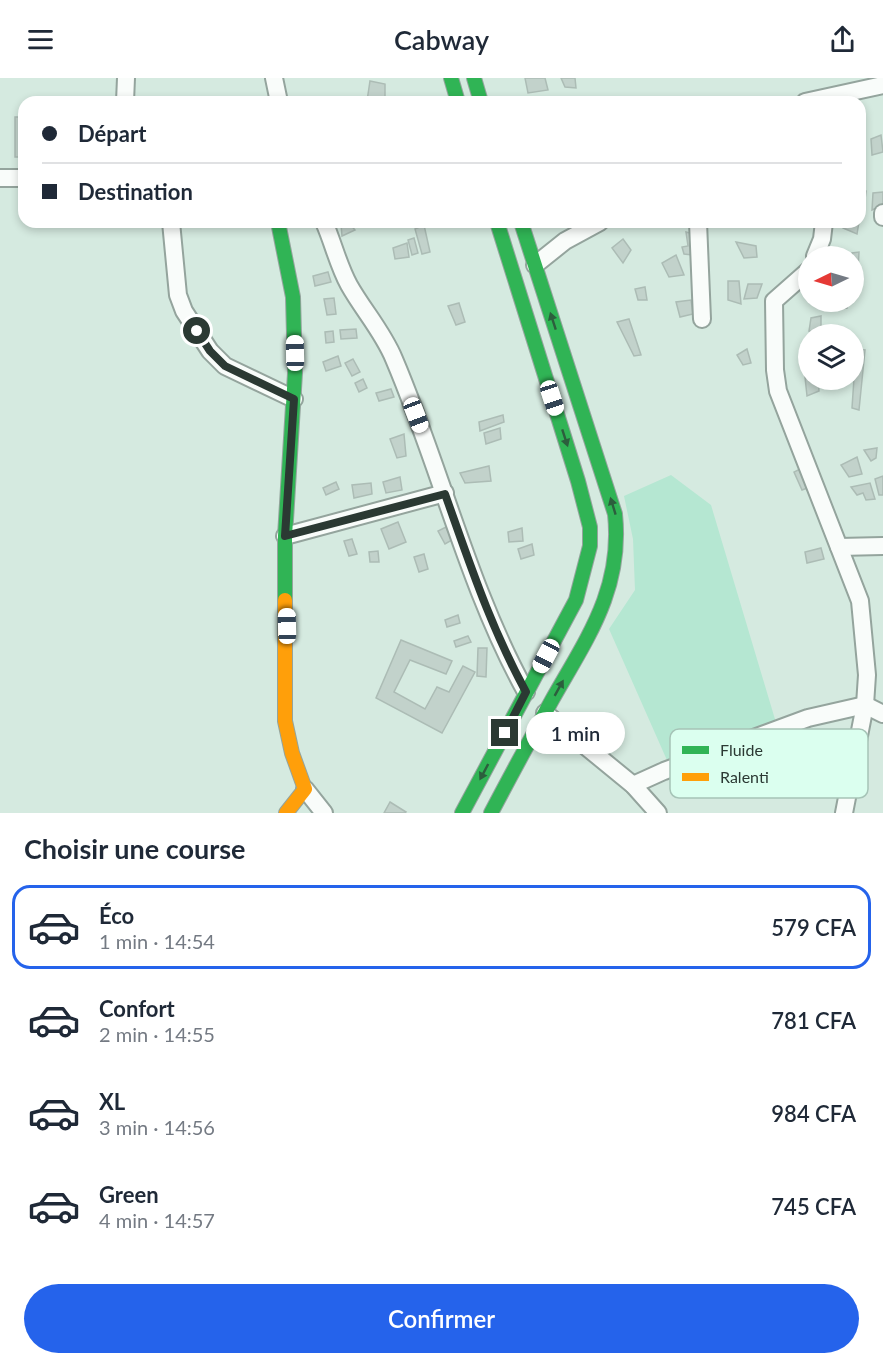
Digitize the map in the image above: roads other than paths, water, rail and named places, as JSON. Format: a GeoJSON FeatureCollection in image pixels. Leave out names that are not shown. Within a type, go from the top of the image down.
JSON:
{"type":"FeatureCollection","features":[{"type":"Feature","properties":{"kind":"street"},"geometry":{"type":"LineString","coordinates":[[125,96],[126,78]]}},
{"type":"Feature","properties":{"kind":"street"},"geometry":{"type":"LineString","coordinates":[[274,78],[278,96]]}},
{"type":"Feature","properties":{"kind":"street"},"geometry":{"type":"LineString","coordinates":[[451,78],[456,96]]}},
{"type":"Feature","properties":{"kind":"street"},"geometry":{"type":"LineString","coordinates":[[474,78],[480,96]]}},
{"type":"Feature","properties":{"kind":"street"},"geometry":{"type":"LineString","coordinates":[[834,96],[883,85]]}},
{"type":"Feature","properties":{"kind":"street"},"geometry":{"type":"LineString","coordinates":[[0,178],[18,178]]}},
{"type":"Feature","properties":{"kind":"street"},"geometry":{"type":"LineString","coordinates":[[172,228],[178,295],[184,311],[210,351],[225,366],[294,399]]}},
{"type":"Feature","properties":{"kind":"street"},"geometry":{"type":"LineString","coordinates":[[279,228],[294,297],[294,399],[285,536],[285,721],[292,753],[305,789],[324,813]]}},
{"type":"Feature","properties":{"kind":"street"},"geometry":{"type":"LineString","coordinates":[[326,228],[347,282],[393,357],[445,494],[480,597],[526,692]]}},
{"type":"Feature","properties":{"kind":"street"},"geometry":{"type":"LineString","coordinates":[[462,813],[576,600],[590,546],[590,527],[579,481],[498,228]]}},
{"type":"Feature","properties":{"kind":"street"},"geometry":{"type":"LineString","coordinates":[[491,813],[600,611],[613,573],[618,533],[615,514],[522,228]]}},
{"type":"Feature","properties":{"kind":"street"},"geometry":{"type":"LineString","coordinates":[[535,265],[565,242],[590,228]]}},
{"type":"Feature","properties":{"kind":"street"},"geometry":{"type":"LineString","coordinates":[[699,228],[702,320]]}},
{"type":"Feature","properties":{"kind":"street"},"geometry":{"type":"LineString","coordinates":[[819,246],[823,228]]}},
{"type":"Feature","properties":{"kind":"street"},"geometry":{"type":"LineString","coordinates":[[798,280],[774,301],[775,370],[778,391],[860,601],[867,675],[860,729]]}},
{"type":"Feature","properties":{"kind":"street"},"geometry":{"type":"LineString","coordinates":[[285,536],[445,494]]}},
{"type":"Feature","properties":{"kind":"street"},"geometry":{"type":"LineString","coordinates":[[839,547],[883,546]]}},
{"type":"Feature","properties":{"kind":"street"},"geometry":{"type":"LineString","coordinates":[[778,729],[808,718],[865,705],[883,714]]}},
{"type":"Feature","properties":{"kind":"street"},"geometry":{"type":"LineString","coordinates":[[545,713],[633,785],[658,813]]}},
{"type":"Feature","properties":{"kind":"street"},"geometry":{"type":"LineString","coordinates":[[633,785],[670,769]]}},
{"type":"Feature","properties":{"kind":"street"},"geometry":{"type":"LineString","coordinates":[[286,813],[305,789]]}},
{"type":"Feature","properties":{"kind":"street"},"geometry":{"type":"LineString","coordinates":[[844,813],[847,798]]}}]}
